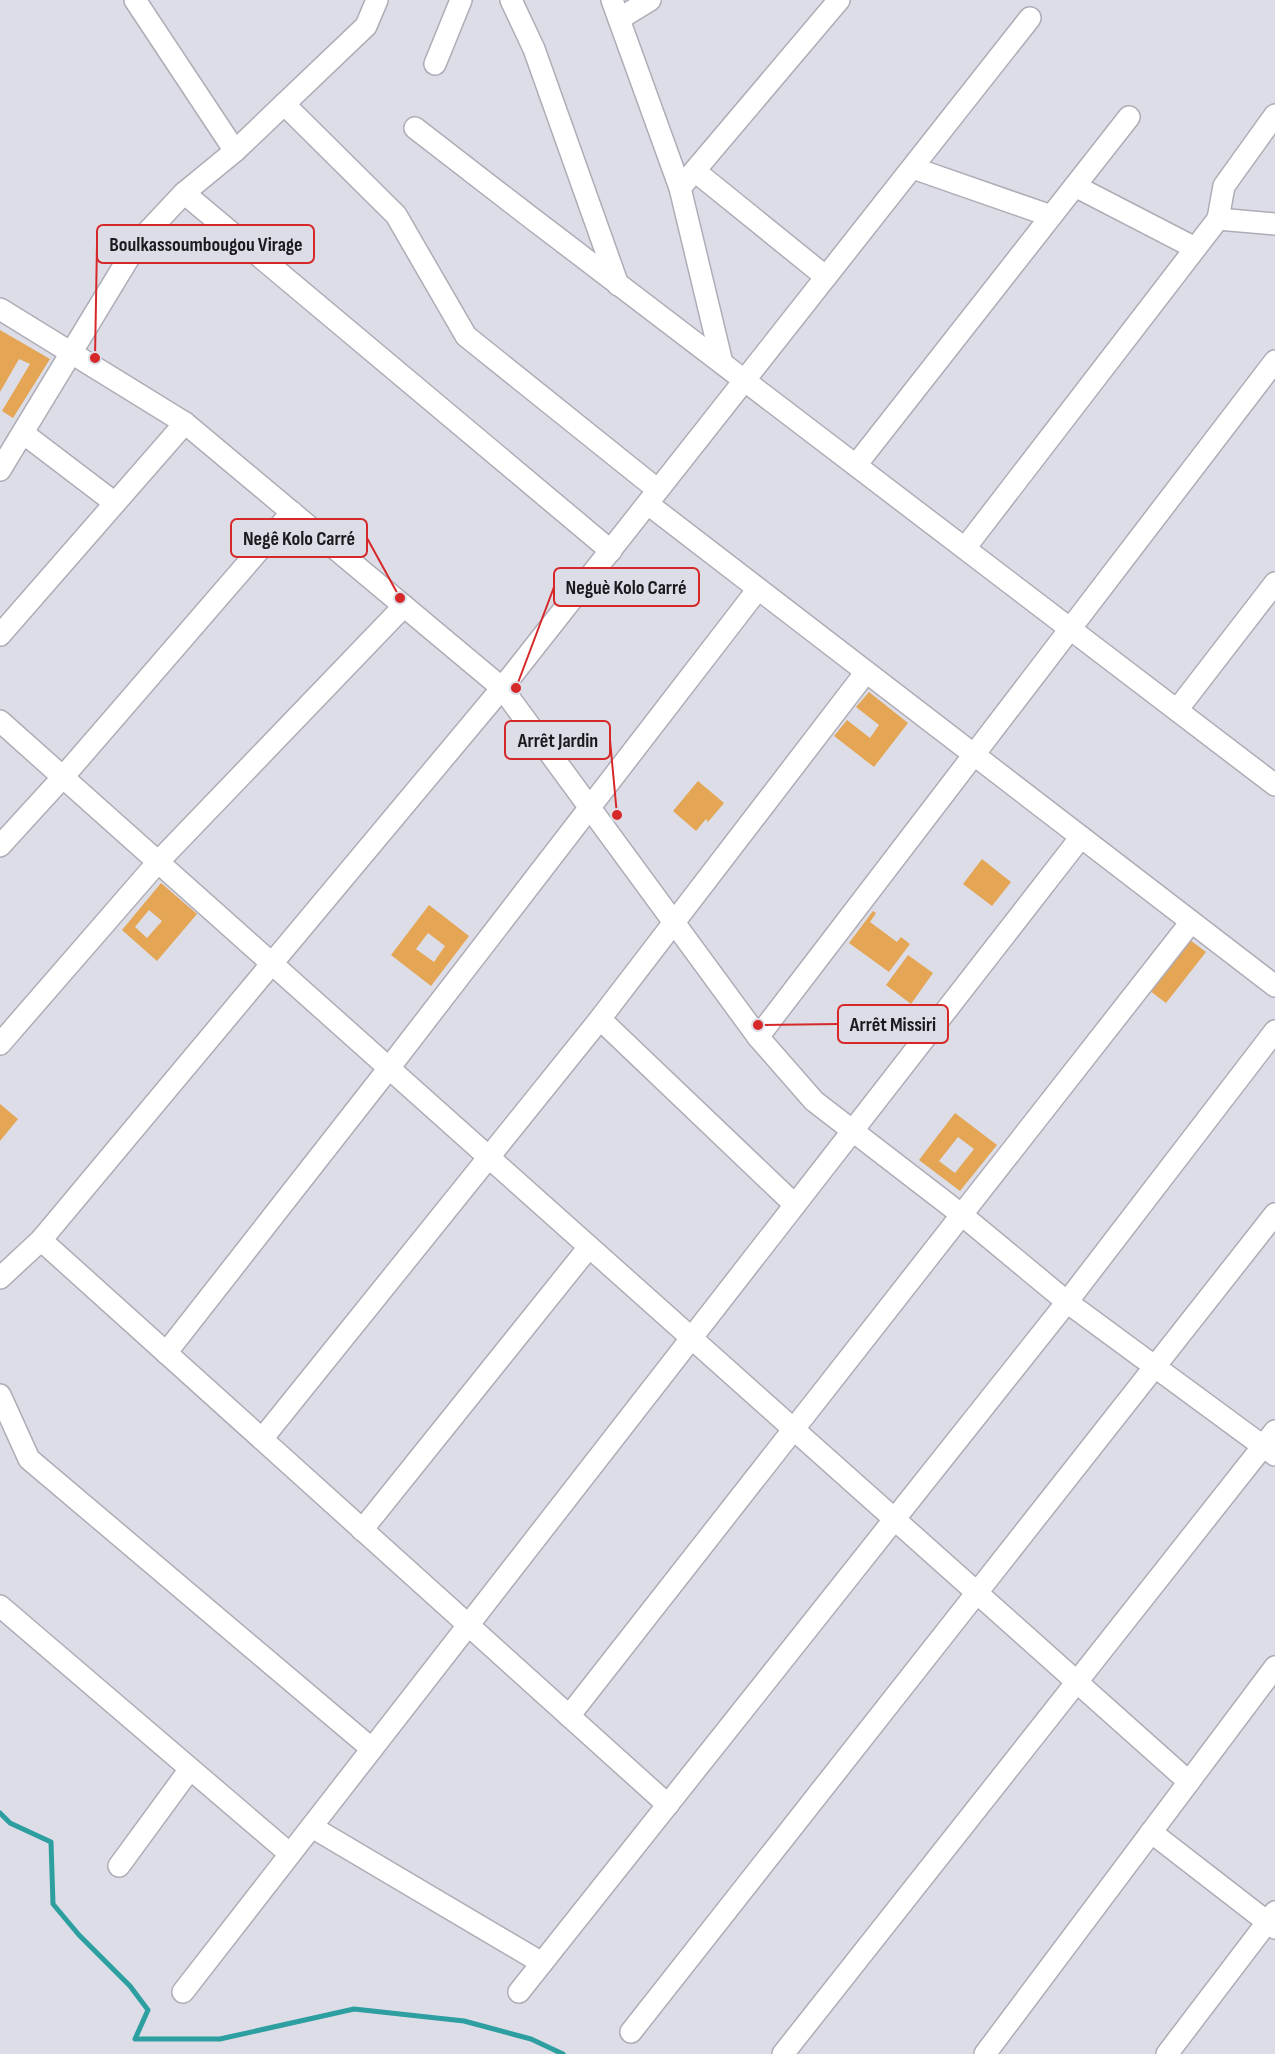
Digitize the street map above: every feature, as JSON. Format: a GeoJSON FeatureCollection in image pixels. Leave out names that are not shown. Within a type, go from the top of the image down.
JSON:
{"type":"FeatureCollection","features":[{"type":"Feature","properties":{"kind":"street"},"geometry":{"type":"LineString","coordinates":[[135,0],[235,151]]}},
{"type":"Feature","properties":{"kind":"street"},"geometry":{"type":"LineString","coordinates":[[0,471],[139,241],[184,193],[235,151],[366,26],[377,0]]}},
{"type":"Feature","properties":{"kind":"street"},"geometry":{"type":"LineString","coordinates":[[435,64],[461,0]]}},
{"type":"Feature","properties":{"kind":"street"},"geometry":{"type":"LineString","coordinates":[[511,0],[534,49],[618,285]]}},
{"type":"Feature","properties":{"kind":"street"},"geometry":{"type":"LineString","coordinates":[[650,0],[616,10],[680,188],[722,363]]}},
{"type":"Feature","properties":{"kind":"street"},"geometry":{"type":"LineString","coordinates":[[680,188],[838,0]]}},
{"type":"Feature","properties":{"kind":"street"},"geometry":{"type":"LineString","coordinates":[[0,1278],[41,1240],[502,688],[1030,18]]}},
{"type":"Feature","properties":{"kind":"street"},"geometry":{"type":"LineString","coordinates":[[284,104],[396,214],[466,336],[758,589],[1275,986]]}},
{"type":"Feature","properties":{"kind":"street"},"geometry":{"type":"LineString","coordinates":[[965,548],[1218,219],[1224,186],[1275,115]]}},
{"type":"Feature","properties":{"kind":"street"},"geometry":{"type":"LineString","coordinates":[[856,465],[1130,117]]}},
{"type":"Feature","properties":{"kind":"street"},"geometry":{"type":"LineString","coordinates":[[415,128],[1275,785]]}},
{"type":"Feature","properties":{"kind":"street"},"geometry":{"type":"LineString","coordinates":[[912,168],[1051,216]]}},
{"type":"Feature","properties":{"kind":"street"},"geometry":{"type":"LineString","coordinates":[[695,171],[826,277]]}},
{"type":"Feature","properties":{"kind":"street"},"geometry":{"type":"LineString","coordinates":[[1075,186],[1195,248]]}},
{"type":"Feature","properties":{"kind":"street"},"geometry":{"type":"LineString","coordinates":[[184,193],[611,551]]}},
{"type":"Feature","properties":{"kind":"street"},"geometry":{"type":"LineString","coordinates":[[1218,219],[1275,224]]}},
{"type":"Feature","properties":{"kind":"street"},"geometry":{"type":"LineString","coordinates":[[0,309],[185,423],[502,688],[758,1037],[814,1101],[854,1129],[1067,1302],[1155,1367],[1271,1444],[1076,1683],[783,2054]]}},
{"type":"Feature","properties":{"kind":"street"},"geometry":{"type":"LineString","coordinates":[[758,1037],[1275,361]]}},
{"type":"Feature","properties":{"kind":"street"},"geometry":{"type":"LineString","coordinates":[[0,634],[185,423]]}},
{"type":"Feature","properties":{"kind":"street"},"geometry":{"type":"LineString","coordinates":[[23,433],[115,503]]}},
{"type":"Feature","properties":{"kind":"street"},"geometry":{"type":"LineString","coordinates":[[0,846],[63,777],[292,512]]}},
{"type":"Feature","properties":{"kind":"street"},"geometry":{"type":"LineString","coordinates":[[1177,710],[1275,583]]}},
{"type":"Feature","properties":{"kind":"street"},"geometry":{"type":"LineString","coordinates":[[166,1353],[758,589]]}},
{"type":"Feature","properties":{"kind":"street"},"geometry":{"type":"LineString","coordinates":[[0,1044],[158,862],[404,606]]}},
{"type":"Feature","properties":{"kind":"street"},"geometry":{"type":"LineString","coordinates":[[262,1439],[600,1019],[866,672]]}},
{"type":"Feature","properties":{"kind":"street"},"geometry":{"type":"LineString","coordinates":[[0,722],[1189,1782]]}},
{"type":"Feature","properties":{"kind":"street"},"geometry":{"type":"LineString","coordinates":[[183,1992],[1081,837]]}},
{"type":"Feature","properties":{"kind":"street"},"geometry":{"type":"LineString","coordinates":[[569,1716],[1191,922]]}},
{"type":"Feature","properties":{"kind":"street"},"geometry":{"type":"LineString","coordinates":[[600,1019],[795,1205]]}},
{"type":"Feature","properties":{"kind":"street"},"geometry":{"type":"LineString","coordinates":[[519,1992],[1067,1302],[1275,1030]]}},
{"type":"Feature","properties":{"kind":"street"},"geometry":{"type":"LineString","coordinates":[[631,2032],[1275,1214]]}},
{"type":"Feature","properties":{"kind":"street"},"geometry":{"type":"LineString","coordinates":[[41,1240],[668,1805]]}},
{"type":"Feature","properties":{"kind":"street"},"geometry":{"type":"LineString","coordinates":[[362,1530],[589,1247]]}},
{"type":"Feature","properties":{"kind":"street"},"geometry":{"type":"LineString","coordinates":[[0,1395],[6,1427],[29,1459],[372,1749]]}},
{"type":"Feature","properties":{"kind":"street"},"geometry":{"type":"LineString","coordinates":[[0,1606],[290,1854]]}},
{"type":"Feature","properties":{"kind":"street"},"geometry":{"type":"LineString","coordinates":[[985,2054],[1275,1667]]}},
{"type":"Feature","properties":{"kind":"street"},"geometry":{"type":"LineString","coordinates":[[118,1866],[189,1768]]}},
{"type":"Feature","properties":{"kind":"street"},"geometry":{"type":"LineString","coordinates":[[312,1827],[542,1963]]}},
{"type":"Feature","properties":{"kind":"street"},"geometry":{"type":"LineString","coordinates":[[1151,1832],[1273,1921],[1167,2054]]}},
{"type":"Feature","properties":{"kind":"building"},"geometry":{"type":"Polygon","coordinates":[[[0,330],[50,359],[13,418],[2,411],[30,364],[19,359],[0,392],[0,330]]]}},
{"type":"Feature","properties":{"kind":"building"},"geometry":{"type":"Polygon","coordinates":[[[869,692],[908,723],[874,767],[834,736],[847,720],[870,738],[879,725],[856,707],[869,692]]]}},
{"type":"Feature","properties":{"kind":"building"},"geometry":{"type":"Polygon","coordinates":[[[698,781],[724,803],[708,822],[706,819],[696,831],[673,811],[698,781]]]}},
{"type":"Feature","properties":{"kind":"building"},"geometry":{"type":"Polygon","coordinates":[[[982,859],[1011,882],[992,906],[963,884],[982,859]]]}},
{"type":"Feature","properties":{"kind":"building"},"geometry":{"type":"Polygon","coordinates":[[[161,883],[197,914],[157,961],[122,930],[161,883]],[[149,910],[135,927],[147,938],[162,921],[149,910]]]}},
{"type":"Feature","properties":{"kind":"building"},"geometry":{"type":"Polygon","coordinates":[[[429,905],[469,936],[431,986],[391,955],[429,905]],[[428,933],[416,949],[434,962],[445,946],[428,933]]]}},
{"type":"Feature","properties":{"kind":"building"},"geometry":{"type":"Polygon","coordinates":[[[873,911],[876,913],[870,922],[897,942],[901,937],[910,944],[889,972],[849,943],[873,911]]]}},
{"type":"Feature","properties":{"kind":"building"},"geometry":{"type":"Polygon","coordinates":[[[1190,940],[1206,952],[1166,1003],[1150,991],[1190,940]]]}},
{"type":"Feature","properties":{"kind":"building"},"geometry":{"type":"Polygon","coordinates":[[[908,955],[933,973],[911,1004],[886,985],[908,955]]]}},
{"type":"Feature","properties":{"kind":"building"},"geometry":{"type":"Polygon","coordinates":[[[0,1104],[18,1119],[0,1141],[0,1104]]]}},
{"type":"Feature","properties":{"kind":"building"},"geometry":{"type":"Polygon","coordinates":[[[955,1113],[997,1145],[960,1191],[919,1160],[955,1113]],[[958,1137],[939,1161],[955,1173],[974,1149],[958,1137]]]}},
{"type":"Feature","properties":{"kind":"waterway"},"geometry":{"type":"LineString","coordinates":[[0,1813],[10,1823],[51,1842],[53,1904],[79,1935],[130,1986],[148,2010],[135,2039],[220,2039],[354,2009],[464,2021],[531,2039],[563,2054]]}},
{"type":"Feature","properties":{"kind":"place","name":"Boulkassoumbougou Virage"},"geometry":{"type":"Point","coordinates":[95,358]}},
{"type":"Feature","properties":{"kind":"place","name":"Negê Kolo Carré"},"geometry":{"type":"Point","coordinates":[400,598]}},
{"type":"Feature","properties":{"kind":"place","name":"Neguè Kolo Carré"},"geometry":{"type":"Point","coordinates":[516,688]}},
{"type":"Feature","properties":{"kind":"place","name":"Arrêt Jardin"},"geometry":{"type":"Point","coordinates":[617,815]}},
{"type":"Feature","properties":{"kind":"place","name":"Arrêt Missiri"},"geometry":{"type":"Point","coordinates":[758,1025]}}]}
